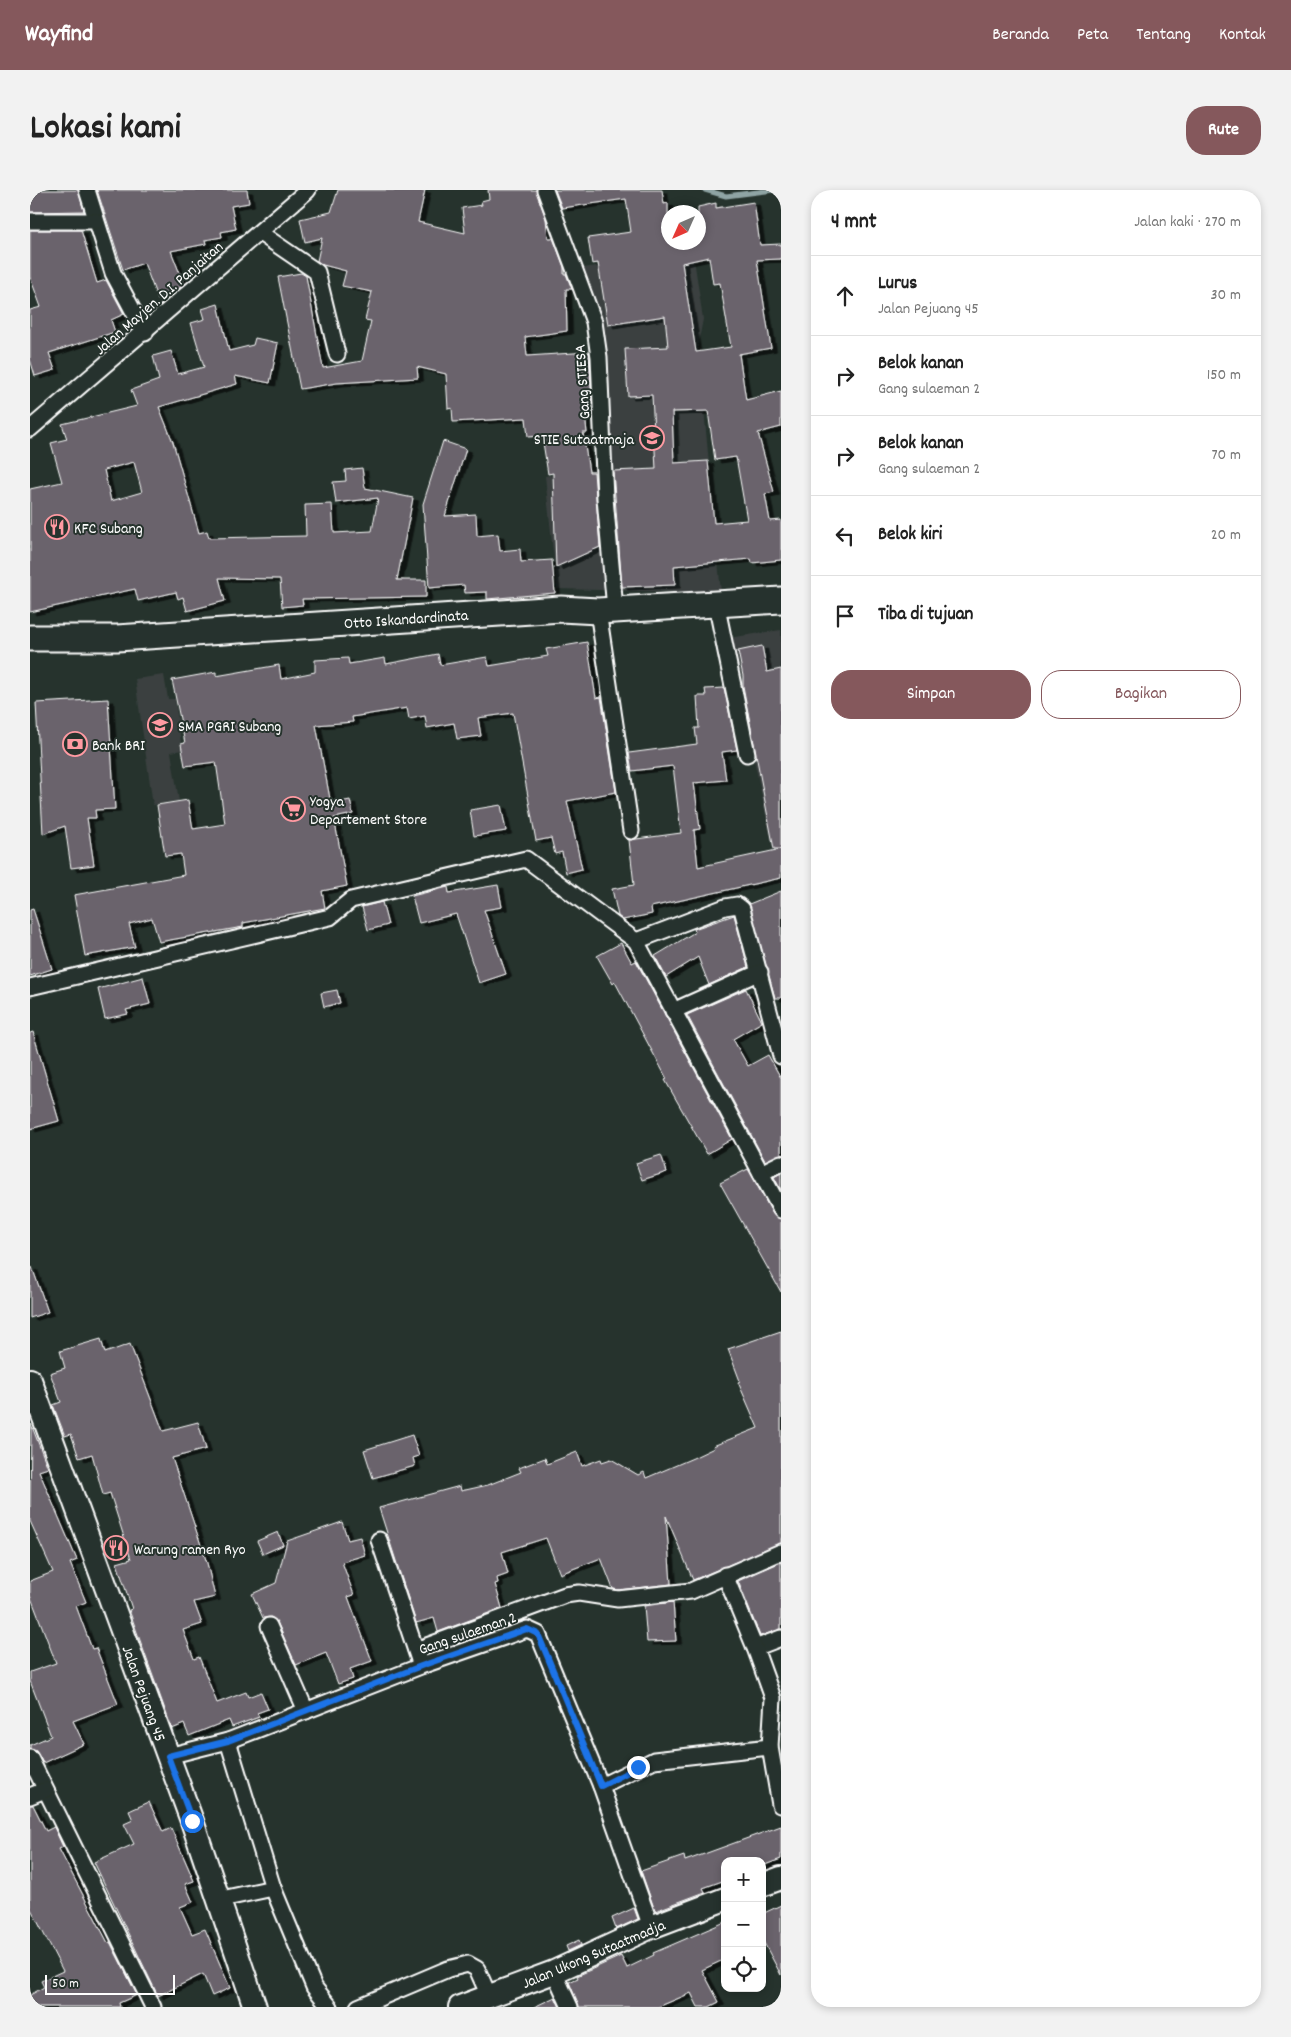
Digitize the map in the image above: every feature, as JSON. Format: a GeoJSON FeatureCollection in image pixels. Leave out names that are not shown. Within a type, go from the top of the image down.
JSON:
{"type":"FeatureCollection","features":[{"type":"Feature","properties":{"kind":"main road","name":"Otto Iskandardinata"},"geometry":{"type":"LineString","coordinates":[[30,638],[117,638],[561,609],[606,610],[781,600]]}},
{"type":"Feature","properties":{"kind":"street"},"geometry":{"type":"LineString","coordinates":[[87,190],[113,273],[145,333]]}},
{"type":"Feature","properties":{"kind":"street","name":"Jalan Mayjen. D.I. Panjaitan"},"geometry":{"type":"LineString","coordinates":[[30,429],[145,333],[308,190]]}},
{"type":"Feature","properties":{"kind":"street","name":"Gang STIESA"},"geometry":{"type":"LineString","coordinates":[[545,190],[594,322],[599,357],[605,498],[606,610],[631,831]]}},
{"type":"Feature","properties":{"kind":"street"},"geometry":{"type":"LineString","coordinates":[[30,221],[96,221]]}},
{"type":"Feature","properties":{"kind":"street"},"geometry":{"type":"LineString","coordinates":[[260,233],[317,272],[336,354]]}},
{"type":"Feature","properties":{"kind":"street"},"geometry":{"type":"LineString","coordinates":[[716,603],[747,754]]}},
{"type":"Feature","properties":{"kind":"street"},"geometry":{"type":"LineString","coordinates":[[30,987],[330,917],[351,900],[526,859],[636,941],[781,1210]]}},
{"type":"Feature","properties":{"kind":"street"},"geometry":{"type":"LineString","coordinates":[[636,941],[725,907],[737,906],[745,916],[781,1056]]}},
{"type":"Feature","properties":{"kind":"street"},"geometry":{"type":"LineString","coordinates":[[673,1011],[760,972]]}},
{"type":"Feature","properties":{"kind":"street"},"geometry":{"type":"LineString","coordinates":[[761,1173],[781,1163]]}},
{"type":"Feature","properties":{"kind":"street","name":"Jalan Pejuang 45"},"geometry":{"type":"LineString","coordinates":[[30,1380],[192,1821],[217,1900],[255,2007]]}},
{"type":"Feature","properties":{"kind":"street"},"geometry":{"type":"LineString","coordinates":[[379,1540],[421,1666]]}},
{"type":"Feature","properties":{"kind":"street"},"geometry":{"type":"LineString","coordinates":[[416,1650],[565,1595],[579,1593],[618,1599],[701,1588],[725,1575],[781,1552]]}},
{"type":"Feature","properties":{"kind":"street"},"geometry":{"type":"LineString","coordinates":[[725,1575],[756,1648],[773,1698],[770,1747],[780,1805]]}},
{"type":"Feature","properties":{"kind":"street"},"geometry":{"type":"LineString","coordinates":[[269,1626],[306,1711]]}},
{"type":"Feature","properties":{"kind":"street","name":"Gang sulaeman 2"},"geometry":{"type":"LineString","coordinates":[[168,1756],[228,1741],[421,1666],[527,1629],[533,1630],[538,1634],[601,1786],[651,1927]]}},
{"type":"Feature","properties":{"kind":"street"},"geometry":{"type":"LineString","coordinates":[[756,1648],[781,1638]]}},
{"type":"Feature","properties":{"kind":"street"},"geometry":{"type":"LineString","coordinates":[[228,1741],[273,1888],[314,1987],[330,2007]]}},
{"type":"Feature","properties":{"kind":"street"},"geometry":{"type":"LineString","coordinates":[[601,1786],[654,1760],[770,1747]]}},
{"type":"Feature","properties":{"kind":"street"},"geometry":{"type":"LineString","coordinates":[[30,1758],[153,2007]]}},
{"type":"Feature","properties":{"kind":"street"},"geometry":{"type":"LineString","coordinates":[[30,1796],[46,1790]]}},
{"type":"Feature","properties":{"kind":"street"},"geometry":{"type":"LineString","coordinates":[[766,1884],[781,1878]]}},
{"type":"Feature","properties":{"kind":"street"},"geometry":{"type":"LineString","coordinates":[[217,1900],[273,1888]]}},
{"type":"Feature","properties":{"kind":"street","name":"Jalan Ukong Sutaatmadja"},"geometry":{"type":"LineString","coordinates":[[460,2007],[554,1972],[651,1927],[721,1901]]}},
{"type":"Feature","properties":{"kind":"street"},"geometry":{"type":"LineString","coordinates":[[358,2007],[448,1970],[468,1964],[477,1969],[489,1996]]}},
{"type":"Feature","properties":{"kind":"street"},"geometry":{"type":"LineString","coordinates":[[554,1972],[570,2007]]}},
{"type":"Feature","properties":{"kind":"shaded area","name":"STIE Sutaatmaja"},"geometry":{"type":"Polygon","coordinates":[[[693,252],[703,319],[698,345],[721,593],[557,589],[545,476],[597,468],[600,340],[583,268],[693,252]]]}},
{"type":"Feature","properties":{"kind":"shaded area"},"geometry":{"type":"Polygon","coordinates":[[[781,630],[781,886],[728,638],[781,630]]]}},
{"type":"Feature","properties":{"kind":"shaded area","name":"SMA PGRI Subang"},"geometry":{"type":"Polygon","coordinates":[[[164,675],[168,699],[175,699],[182,750],[171,752],[179,801],[153,805],[135,679],[164,675]]]}},
{"type":"Feature","properties":{"kind":"building"},"geometry":{"type":"Polygon","coordinates":[[[30,190],[78,190],[84,211],[30,212],[30,190]]]}},
{"type":"Feature","properties":{"kind":"building"},"geometry":{"type":"Polygon","coordinates":[[[97,190],[247,190],[249,203],[231,206],[236,229],[221,232],[222,237],[205,240],[206,244],[171,251],[184,284],[174,293],[158,300],[144,263],[123,270],[97,190]]]}},
{"type":"Feature","properties":{"kind":"building"},"geometry":{"type":"Polygon","coordinates":[[[338,190],[425,190],[418,222],[465,233],[462,208],[482,205],[481,201],[489,199],[488,190],[536,190],[546,219],[548,238],[553,238],[564,267],[564,274],[566,274],[572,289],[566,289],[567,331],[525,337],[527,356],[589,352],[592,404],[584,404],[587,433],[583,433],[589,472],[594,472],[600,547],[556,567],[553,473],[548,474],[542,436],[528,437],[526,418],[453,422],[452,408],[448,409],[446,374],[417,367],[418,378],[337,383],[300,389],[278,277],[301,273],[306,276],[323,368],[362,361],[371,321],[365,320],[372,292],[342,286],[346,271],[323,265],[317,261],[322,238],[305,242],[300,219],[331,212],[338,190]]]}},
{"type":"Feature","properties":{"kind":"building"},"geometry":{"type":"Polygon","coordinates":[[[555,190],[662,190],[664,204],[668,203],[668,205],[661,205],[661,250],[706,250],[706,205],[716,203],[716,208],[754,202],[760,245],[781,244],[781,259],[757,260],[771,348],[739,354],[746,400],[781,391],[781,427],[758,433],[774,492],[765,494],[770,521],[781,520],[781,560],[752,563],[751,559],[674,566],[675,585],[622,587],[613,471],[656,469],[652,395],[628,396],[625,349],[668,347],[665,316],[608,325],[598,263],[592,264],[588,238],[631,232],[626,199],[562,208],[555,190]],[[709,257],[682,263],[696,352],[731,347],[720,283],[713,284],[709,257]],[[708,411],[672,412],[674,463],[708,461],[714,523],[747,520],[736,457],[715,460],[708,411]]]}},
{"type":"Feature","properties":{"kind":"building"},"geometry":{"type":"Polygon","coordinates":[[[30,230],[81,230],[97,283],[106,280],[124,314],[111,320],[115,332],[49,353],[55,370],[35,376],[30,359],[30,310],[41,307],[30,277],[30,230]]]}},
{"type":"Feature","properties":{"kind":"building"},"geometry":{"type":"Polygon","coordinates":[[[218,304],[229,351],[253,345],[255,338],[278,343],[270,383],[235,376],[237,384],[159,407],[173,442],[199,533],[207,531],[209,538],[306,536],[305,505],[332,504],[334,533],[372,531],[378,498],[336,503],[333,482],[346,481],[345,470],[362,468],[365,488],[413,498],[397,580],[426,580],[426,597],[302,599],[303,605],[282,607],[280,579],[219,578],[225,601],[187,611],[183,597],[178,599],[176,592],[138,601],[135,589],[30,612],[30,489],[62,482],[51,443],[67,439],[62,424],[137,406],[131,390],[159,380],[153,356],[171,351],[178,374],[204,367],[191,323],[205,319],[202,309],[218,304]],[[134,462],[104,470],[111,501],[142,492],[134,462]]]}},
{"type":"Feature","properties":{"kind":"building"},"geometry":{"type":"Polygon","coordinates":[[[443,441],[466,449],[445,516],[476,514],[477,536],[498,534],[500,551],[520,549],[521,562],[552,560],[555,593],[487,599],[487,592],[465,593],[464,585],[429,588],[423,504],[443,441]]]}},
{"type":"Feature","properties":{"kind":"building"},"geometry":{"type":"Polygon","coordinates":[[[587,642],[596,698],[601,697],[616,792],[567,801],[582,869],[566,873],[562,852],[555,854],[551,838],[536,841],[513,713],[478,718],[481,736],[457,739],[454,723],[427,728],[425,716],[409,719],[407,708],[352,717],[353,722],[316,725],[331,804],[350,800],[353,814],[334,818],[347,886],[322,891],[325,908],[243,923],[243,927],[159,942],[152,918],[129,924],[135,947],[85,956],[74,895],[184,875],[181,854],[165,856],[157,805],[188,800],[193,829],[225,824],[216,762],[185,766],[181,744],[185,743],[172,680],[216,672],[216,676],[279,665],[281,679],[315,672],[315,660],[348,658],[349,664],[385,658],[386,664],[438,654],[440,665],[487,657],[489,666],[548,656],[546,649],[587,642]]]}},
{"type":"Feature","properties":{"kind":"building"},"geometry":{"type":"Polygon","coordinates":[[[762,646],[767,672],[781,669],[781,849],[774,849],[738,651],[762,646]]]}},
{"type":"Feature","properties":{"kind":"building"},"geometry":{"type":"Polygon","coordinates":[[[724,688],[737,750],[722,752],[726,780],[694,783],[700,829],[694,830],[698,867],[781,849],[781,878],[651,907],[652,914],[623,920],[618,916],[612,889],[634,885],[629,840],[681,833],[673,766],[632,771],[629,753],[697,744],[695,728],[699,728],[697,696],[706,696],[705,689],[724,688]]]}},
{"type":"Feature","properties":{"kind":"building","name":"Bank BRI"},"geometry":{"type":"Polygon","coordinates":[[[108,699],[115,809],[95,810],[96,818],[87,818],[94,865],[71,868],[65,826],[43,834],[36,703],[108,699]]]}},
{"type":"Feature","properties":{"kind":"building"},"geometry":{"type":"Polygon","coordinates":[[[501,805],[506,831],[474,836],[470,810],[501,805]]]}},
{"type":"Feature","properties":{"kind":"building"},"geometry":{"type":"Polygon","coordinates":[[[498,885],[502,907],[484,910],[506,974],[479,983],[456,914],[419,923],[412,896],[448,887],[449,893],[498,885]]]}},
{"type":"Feature","properties":{"kind":"building"},"geometry":{"type":"Polygon","coordinates":[[[781,891],[781,998],[775,998],[749,904],[781,891]]]}},
{"type":"Feature","properties":{"kind":"building"},"geometry":{"type":"Polygon","coordinates":[[[382,902],[388,925],[368,930],[362,907],[382,902]]]}},
{"type":"Feature","properties":{"kind":"building"},"geometry":{"type":"Polygon","coordinates":[[[33,909],[52,969],[30,976],[30,910],[33,909]]]}},
{"type":"Feature","properties":{"kind":"building"},"geometry":{"type":"Polygon","coordinates":[[[734,915],[748,967],[709,985],[698,957],[666,977],[655,956],[695,932],[694,929],[734,915]]]}},
{"type":"Feature","properties":{"kind":"building"},"geometry":{"type":"Polygon","coordinates":[[[621,943],[632,963],[636,961],[732,1139],[707,1154],[665,1080],[667,1079],[615,982],[613,984],[597,956],[621,943]]]}},
{"type":"Feature","properties":{"kind":"building"},"geometry":{"type":"Polygon","coordinates":[[[143,977],[150,1004],[126,1010],[128,1014],[105,1019],[98,989],[143,977]]]}},
{"type":"Feature","properties":{"kind":"building"},"geometry":{"type":"Polygon","coordinates":[[[746,989],[762,1022],[733,1039],[748,1066],[768,1055],[781,1078],[781,1154],[765,1161],[687,1015],[746,989]]]}},
{"type":"Feature","properties":{"kind":"building"},"geometry":{"type":"Polygon","coordinates":[[[337,990],[340,1003],[324,1007],[321,993],[337,990]]]}},
{"type":"Feature","properties":{"kind":"building"},"geometry":{"type":"Polygon","coordinates":[[[33,1032],[59,1121],[30,1129],[30,1033],[33,1032]]]}},
{"type":"Feature","properties":{"kind":"building"},"geometry":{"type":"Polygon","coordinates":[[[661,1155],[667,1172],[642,1180],[636,1163],[661,1155]]]}},
{"type":"Feature","properties":{"kind":"building"},"geometry":{"type":"Polygon","coordinates":[[[748,1169],[773,1214],[781,1219],[781,1292],[720,1183],[748,1169]]]}},
{"type":"Feature","properties":{"kind":"building"},"geometry":{"type":"Polygon","coordinates":[[[781,1173],[781,1190],[774,1177],[781,1173]]]}},
{"type":"Feature","properties":{"kind":"building"},"geometry":{"type":"Polygon","coordinates":[[[32,1267],[48,1312],[30,1318],[30,1268],[32,1267]]]}},
{"type":"Feature","properties":{"kind":"building"},"geometry":{"type":"Polygon","coordinates":[[[781,1331],[781,1543],[693,1580],[666,1516],[671,1584],[618,1590],[613,1589],[601,1558],[560,1574],[546,1538],[502,1552],[508,1574],[497,1578],[498,1583],[495,1584],[502,1608],[438,1632],[434,1618],[416,1623],[379,1508],[460,1486],[461,1491],[488,1485],[521,1472],[519,1468],[545,1458],[547,1464],[577,1452],[582,1466],[601,1459],[602,1462],[611,1459],[638,1475],[644,1472],[646,1478],[693,1458],[714,1448],[713,1446],[758,1428],[738,1382],[740,1381],[728,1349],[781,1331]]]}},
{"type":"Feature","properties":{"kind":"building"},"geometry":{"type":"Polygon","coordinates":[[[101,1339],[105,1353],[130,1344],[163,1431],[198,1422],[206,1449],[172,1458],[207,1563],[215,1597],[194,1602],[202,1624],[183,1630],[194,1659],[199,1657],[217,1703],[246,1692],[248,1697],[261,1692],[268,1709],[257,1713],[259,1717],[232,1727],[229,1720],[189,1736],[184,1724],[172,1729],[129,1610],[132,1609],[117,1563],[131,1559],[110,1493],[103,1495],[92,1454],[79,1458],[71,1434],[65,1436],[53,1405],[61,1402],[50,1373],[65,1368],[60,1351],[101,1339]]]}},
{"type":"Feature","properties":{"kind":"building"},"geometry":{"type":"Polygon","coordinates":[[[31,1424],[48,1468],[39,1471],[77,1560],[70,1563],[86,1602],[76,1606],[92,1649],[96,1648],[118,1704],[73,1721],[84,1744],[43,1763],[36,1751],[30,1749],[30,1745],[51,1736],[30,1681],[30,1672],[56,1663],[30,1595],[30,1581],[53,1572],[30,1521],[31,1424]]]}},
{"type":"Feature","properties":{"kind":"building"},"geometry":{"type":"Polygon","coordinates":[[[412,1435],[419,1456],[413,1458],[415,1466],[373,1478],[364,1450],[412,1435]]]}},
{"type":"Feature","properties":{"kind":"building"},"geometry":{"type":"Polygon","coordinates":[[[342,1522],[348,1540],[360,1537],[365,1555],[342,1562],[354,1595],[348,1597],[372,1661],[350,1669],[353,1679],[338,1684],[326,1653],[296,1665],[277,1622],[271,1617],[263,1618],[252,1594],[276,1583],[287,1541],[342,1522]]]}},
{"type":"Feature","properties":{"kind":"building"},"geometry":{"type":"Polygon","coordinates":[[[278,1532],[283,1545],[263,1554],[257,1541],[278,1532]]]}},
{"type":"Feature","properties":{"kind":"building"},"geometry":{"type":"Polygon","coordinates":[[[781,1562],[781,1629],[760,1636],[738,1581],[781,1562]]]}},
{"type":"Feature","properties":{"kind":"building"},"geometry":{"type":"Polygon","coordinates":[[[673,1602],[676,1641],[647,1642],[644,1606],[673,1602]]]}},
{"type":"Feature","properties":{"kind":"building"},"geometry":{"type":"Polygon","coordinates":[[[149,1802],[163,1832],[171,1828],[194,1881],[185,1884],[193,1902],[180,1907],[192,1934],[205,1929],[230,1988],[212,1996],[203,1974],[158,1996],[94,1862],[134,1844],[124,1824],[133,1820],[129,1811],[149,1802]]]}},
{"type":"Feature","properties":{"kind":"building"},"geometry":{"type":"Polygon","coordinates":[[[30,1805],[33,1805],[46,1831],[54,1827],[63,1847],[59,1849],[137,1995],[119,2003],[120,2007],[30,2007],[30,1995],[44,1987],[41,1981],[63,1971],[30,1907],[30,1805]]]}},
{"type":"Feature","properties":{"kind":"building"},"geometry":{"type":"Polygon","coordinates":[[[781,1826],[781,1859],[766,1865],[766,1857],[721,1857],[721,1881],[703,1888],[705,1892],[655,1911],[641,1871],[684,1856],[685,1861],[781,1826]]]}},
{"type":"Feature","properties":{"kind":"building"},"geometry":{"type":"Polygon","coordinates":[[[781,1905],[781,1975],[766,1947],[766,1912],[781,1905]]]}},
{"type":"Feature","properties":{"kind":"building"},"geometry":{"type":"Polygon","coordinates":[[[634,1908],[638,1919],[616,1929],[612,1918],[634,1908]]]}},
{"type":"Feature","properties":{"kind":"building"},"geometry":{"type":"Polygon","coordinates":[[[721,1924],[721,1961],[702,1970],[719,2002],[709,2007],[698,2007],[691,1993],[658,2007],[579,2007],[569,1982],[578,1978],[577,1976],[621,1956],[627,1968],[654,1955],[653,1953],[721,1924]]]}},
{"type":"Feature","properties":{"kind":"building"},"geometry":{"type":"Polygon","coordinates":[[[579,1940],[581,1945],[568,1951],[566,1946],[579,1940]]]}},
{"type":"Feature","properties":{"kind":"building"},"geometry":{"type":"Polygon","coordinates":[[[555,1997],[560,2007],[534,2007],[555,1997]]]}},
{"type":"Feature","properties":{"kind":"waterway"},"geometry":{"type":"LineString","coordinates":[[705,190],[726,196],[774,190]]}},
{"type":"Feature","properties":{"kind":"place","name":"STIE Sutaatmaja"},"geometry":{"type":"Point","coordinates":[652,438]}},
{"type":"Feature","properties":{"kind":"place","name":"KFC Subang"},"geometry":{"type":"Point","coordinates":[57,527]}},
{"type":"Feature","properties":{"kind":"place","name":"SMA PGRI Subang"},"geometry":{"type":"Point","coordinates":[160,725]}},
{"type":"Feature","properties":{"kind":"place","name":"Bank BRI"},"geometry":{"type":"Point","coordinates":[75,744]}},
{"type":"Feature","properties":{"kind":"place","name":"Yogya Departement Store"},"geometry":{"type":"Point","coordinates":[293,809]}},
{"type":"Feature","properties":{"kind":"place","name":"Warung ramen Ryo"},"geometry":{"type":"Point","coordinates":[116,1548]}},
{"type":"Feature","properties":{"kind":"route"},"geometry":{"type":"LineString","coordinates":[[192,1821],[168,1756],[228,1741],[421,1666],[527,1629],[533,1630],[538,1634],[601,1786],[638,1767]]}}]}
